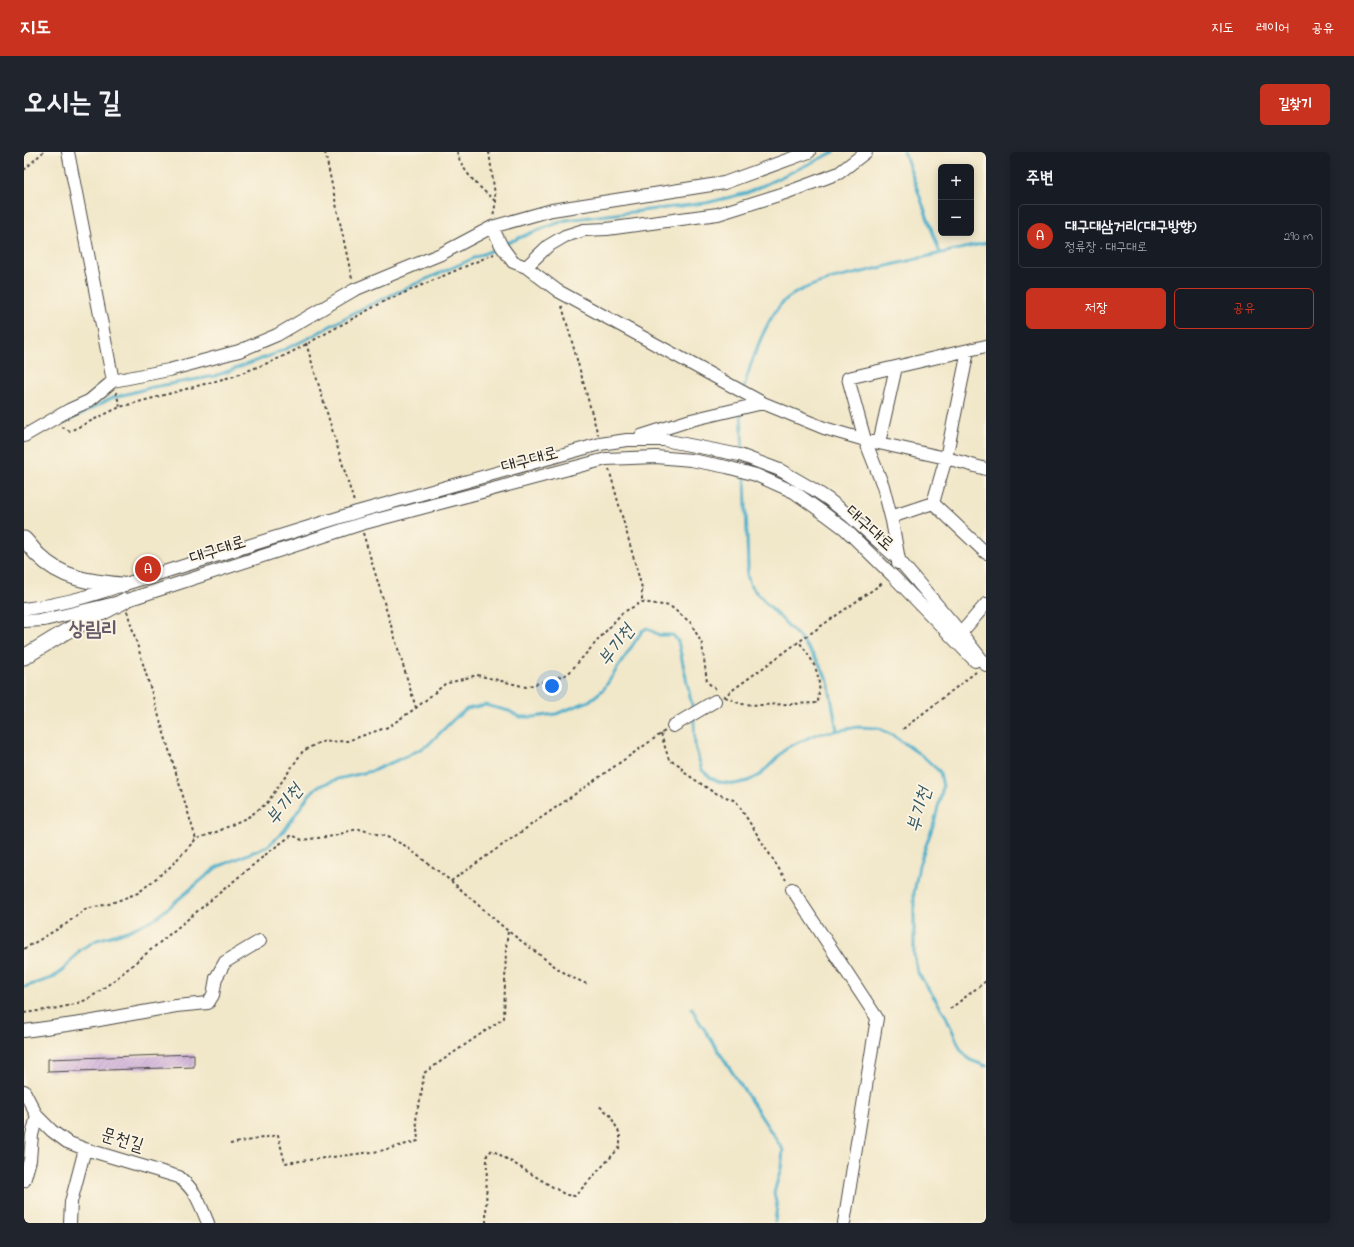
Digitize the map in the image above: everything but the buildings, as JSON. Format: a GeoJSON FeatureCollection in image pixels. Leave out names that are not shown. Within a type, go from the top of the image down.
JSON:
{"type":"FeatureCollection","features":[{"type":"Feature","properties":{"kind":"main road"},"geometry":{"type":"LineString","coordinates":[[24,539],[39,556],[62,573],[81,580],[122,585]]}},
{"type":"Feature","properties":{"kind":"main road"},"geometry":{"type":"LineString","coordinates":[[24,657],[65,632],[124,601]]}},
{"type":"Feature","properties":{"kind":"street"},"geometry":{"type":"LineString","coordinates":[[68,152],[113,381]]}},
{"type":"Feature","properties":{"kind":"street"},"geometry":{"type":"LineString","coordinates":[[24,436],[89,400],[113,381],[168,370],[238,351],[278,335],[354,290],[441,254],[499,241],[552,210],[724,183],[809,152]]}},
{"type":"Feature","properties":{"kind":"street"},"geometry":{"type":"LineString","coordinates":[[526,267],[548,246],[565,236],[584,230],[620,227],[718,214],[788,192],[839,173],[866,152]]}},
{"type":"Feature","properties":{"kind":"street"},"geometry":{"type":"LineString","coordinates":[[499,241],[513,262],[526,267],[558,291],[763,403],[824,428],[865,440],[946,458],[986,469]]}},
{"type":"Feature","properties":{"kind":"street"},"geometry":{"type":"LineString","coordinates":[[893,576],[899,560],[891,517],[882,486],[865,440],[848,378],[986,346]]}},
{"type":"Feature","properties":{"kind":"street"},"geometry":{"type":"LineString","coordinates":[[932,503],[946,458],[968,351]]}},
{"type":"Feature","properties":{"kind":"street"},"geometry":{"type":"LineString","coordinates":[[879,443],[896,367]]}},
{"type":"Feature","properties":{"kind":"street"},"geometry":{"type":"LineString","coordinates":[[627,440],[691,420],[763,403]]}},
{"type":"Feature","properties":{"kind":"street","name":"대구대로"},"geometry":{"type":"LineString","coordinates":[[24,608],[53,605],[95,595],[122,585],[357,512],[600,444],[627,440],[664,440],[740,455],[756,460],[780,470],[813,489],[851,517],[899,560],[961,632],[986,665]]}},
{"type":"Feature","properties":{"kind":"street","name":"대구대로"},"geometry":{"type":"LineString","coordinates":[[24,621],[56,617],[124,601],[361,524],[606,459],[636,457],[674,458],[740,470],[756,475],[794,492],[845,530],[893,576],[951,637],[980,672]]}},
{"type":"Feature","properties":{"kind":"street"},"geometry":{"type":"LineString","coordinates":[[891,517],[932,503]]}},
{"type":"Feature","properties":{"kind":"street"},"geometry":{"type":"LineString","coordinates":[[932,503],[986,553]]}},
{"type":"Feature","properties":{"kind":"street"},"geometry":{"type":"LineString","coordinates":[[961,632],[986,604]]}},
{"type":"Feature","properties":{"kind":"street"},"geometry":{"type":"LineString","coordinates":[[673,726],[720,699]]}},
{"type":"Feature","properties":{"kind":"street"},"geometry":{"type":"LineString","coordinates":[[790,885],[878,1018],[844,1223]]}},
{"type":"Feature","properties":{"kind":"street"},"geometry":{"type":"LineString","coordinates":[[24,1031],[88,1022],[176,1006],[208,1004],[213,995],[216,978],[225,962],[260,941]]}},
{"type":"Feature","properties":{"kind":"street","name":"문천길"},"geometry":{"type":"LineString","coordinates":[[24,1091],[37,1116],[67,1142],[85,1150],[179,1178],[190,1187],[199,1200],[208,1223]]}},
{"type":"Feature","properties":{"kind":"street"},"geometry":{"type":"LineString","coordinates":[[24,1182],[30,1160],[32,1135],[37,1116]]}},
{"type":"Feature","properties":{"kind":"street"},"geometry":{"type":"LineString","coordinates":[[70,1223],[71,1202],[85,1150]]}},
{"type":"Feature","properties":{"kind":"path"},"geometry":{"type":"LineString","coordinates":[[24,170],[42,152]]}},
{"type":"Feature","properties":{"kind":"path"},"geometry":{"type":"LineString","coordinates":[[325,152],[354,290]]}},
{"type":"Feature","properties":{"kind":"path"},"geometry":{"type":"LineString","coordinates":[[457,152],[460,162],[469,177],[496,202]]}},
{"type":"Feature","properties":{"kind":"path"},"geometry":{"type":"LineString","coordinates":[[51,421],[70,431],[120,407],[234,376],[272,361],[292,352],[499,241],[490,152]]}},
{"type":"Feature","properties":{"kind":"path"},"geometry":{"type":"LineString","coordinates":[[116,393],[120,407]]}},
{"type":"Feature","properties":{"kind":"path"},"geometry":{"type":"LineString","coordinates":[[720,699],[893,576]]}},
{"type":"Feature","properties":{"kind":"path"},"geometry":{"type":"LineString","coordinates":[[124,601],[196,839]]}},
{"type":"Feature","properties":{"kind":"path"},"geometry":{"type":"LineString","coordinates":[[24,948],[66,924],[85,909],[109,904],[138,893],[170,867],[196,839],[219,831],[250,816],[267,803],[303,751],[320,742],[347,741],[388,726],[416,708],[445,684],[477,675],[526,687],[568,674],[622,613],[642,602],[670,606],[691,623],[702,644],[707,682],[720,699],[741,704],[760,705],[818,703],[820,684],[813,661],[800,642]]}},
{"type":"Feature","properties":{"kind":"path"},"geometry":{"type":"LineString","coordinates":[[903,729],[967,680],[980,672]]}},
{"type":"Feature","properties":{"kind":"path"},"geometry":{"type":"LineString","coordinates":[[451,881],[673,726]]}},
{"type":"Feature","properties":{"kind":"path"},"geometry":{"type":"LineString","coordinates":[[662,734],[669,760],[679,765],[685,772],[713,792],[736,801],[790,885]]}},
{"type":"Feature","properties":{"kind":"path"},"geometry":{"type":"LineString","coordinates":[[24,1013],[64,1006],[85,1000],[92,996],[140,959],[270,851],[292,835],[302,840],[334,836],[349,831],[359,830],[387,837],[404,845],[451,881],[508,931],[557,968],[571,977],[587,984]]}},
{"type":"Feature","properties":{"kind":"path"},"geometry":{"type":"LineString","coordinates":[[230,1144],[278,1135],[285,1163],[380,1151],[418,1142],[416,1114],[421,1097],[424,1073],[504,1018],[506,948],[508,931]]}},
{"type":"Feature","properties":{"kind":"path"},"geometry":{"type":"LineString","coordinates":[[950,1009],[986,981]]}},
{"type":"Feature","properties":{"kind":"path"},"geometry":{"type":"LineString","coordinates":[[486,1223],[487,1155],[492,1150],[566,1196],[575,1196],[620,1147],[620,1134],[610,1115],[598,1105]]}},
{"type":"Feature","properties":{"kind":"waterway"},"geometry":{"type":"LineString","coordinates":[[505,244],[566,220],[706,203],[747,193],[834,152]]}},
{"type":"Feature","properties":{"kind":"waterway"},"geometry":{"type":"LineString","coordinates":[[904,152],[940,253]]}},
{"type":"Feature","properties":{"kind":"waterway"},"geometry":{"type":"LineString","coordinates":[[744,388],[755,352],[767,326],[781,304],[789,297],[807,287],[827,281],[986,243]]}},
{"type":"Feature","properties":{"kind":"waterway"},"geometry":{"type":"LineString","coordinates":[[64,423],[112,398],[153,387],[215,376],[272,355],[307,339],[361,309],[499,247]]}},
{"type":"Feature","properties":{"kind":"waterway"},"geometry":{"type":"LineString","coordinates":[[741,412],[743,452]]}},
{"type":"Feature","properties":{"kind":"waterway"},"geometry":{"type":"LineString","coordinates":[[745,476],[747,575],[751,587],[799,637],[817,660],[828,681],[837,730]]}},
{"type":"Feature","properties":{"kind":"waterway","name":"부기천"},"geometry":{"type":"LineString","coordinates":[[24,987],[52,978],[64,969],[80,950],[97,940],[128,931],[156,918],[217,867],[268,846],[283,832],[309,795],[317,787],[338,779],[372,771],[407,756],[428,745],[454,719],[467,709],[485,705],[509,711],[520,717],[533,717],[556,714],[589,701],[603,690],[642,631],[647,628],[659,635],[673,635],[678,641],[693,710]]}},
{"type":"Feature","properties":{"kind":"waterway","name":"부기천"},"geometry":{"type":"LineString","coordinates":[[694,718],[695,746],[702,770],[711,778],[720,782],[735,784],[748,781],[760,775],[788,747],[817,734],[858,727],[878,728],[894,736],[925,758],[940,772],[943,787],[934,823],[919,865],[914,893],[914,955],[918,973],[945,1014],[961,1050],[970,1060],[986,1066]]}},
{"type":"Feature","properties":{"kind":"waterway"},"geometry":{"type":"LineString","coordinates":[[692,1008],[783,1150],[781,1168],[774,1193],[777,1207],[775,1221]]}},
{"type":"Feature","properties":{"kind":"place","name":"대구대삼거리(대구방향)"},"geometry":{"type":"Point","coordinates":[148,569]}},
{"type":"Feature","properties":{"kind":"district","name":"상림리"},"geometry":{"type":"Point","coordinates":[93,630]}}]}
